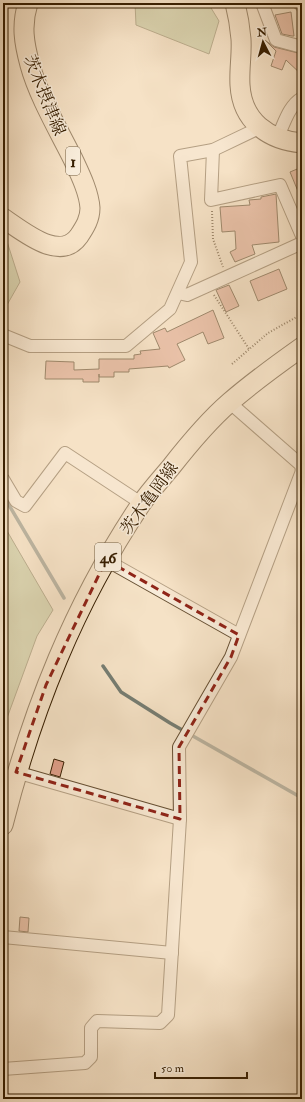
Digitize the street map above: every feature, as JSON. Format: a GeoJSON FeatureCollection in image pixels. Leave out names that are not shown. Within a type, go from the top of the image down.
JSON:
{"type":"FeatureCollection","features":[{"type":"Feature","properties":{"kind":"main road","name":"茨木摂津線"},"geometry":{"type":"LineString","coordinates":[[3,218],[44,244],[63,247],[75,241],[87,226],[90,208],[82,179],[30,67],[24,38],[23,18],[28,3]]}},
{"type":"Feature","properties":{"kind":"main road"},"geometry":{"type":"LineString","coordinates":[[236,3],[241,40],[241,97],[248,114],[259,128],[277,138],[302,143]]}},
{"type":"Feature","properties":{"kind":"main road","name":"茨木亀岡線"},"geometry":{"type":"LineString","coordinates":[[3,825],[16,772],[48,679],[106,560],[142,503],[189,445],[229,402],[302,347]]}},
{"type":"Feature","properties":{"kind":"street"},"geometry":{"type":"LineString","coordinates":[[262,3],[276,40],[302,47]]}},
{"type":"Feature","properties":{"kind":"street"},"geometry":{"type":"LineString","coordinates":[[299,3],[302,6]]}},
{"type":"Feature","properties":{"kind":"street"},"geometry":{"type":"LineString","coordinates":[[277,138],[290,110],[297,101],[302,98]]}},
{"type":"Feature","properties":{"kind":"street"},"geometry":{"type":"LineString","coordinates":[[3,335],[30,346],[126,346],[170,309],[191,262],[180,156],[213,150],[259,128]]}},
{"type":"Feature","properties":{"kind":"street"},"geometry":{"type":"LineString","coordinates":[[213,150],[211,200],[280,185],[302,236]]}},
{"type":"Feature","properties":{"kind":"street"},"geometry":{"type":"LineString","coordinates":[[178,292],[187,296],[302,243]]}},
{"type":"Feature","properties":{"kind":"street"},"geometry":{"type":"LineString","coordinates":[[3,1069],[84,1063],[91,1057],[91,1028],[98,1021],[160,1023],[168,1015],[180,819],[179,747],[231,657],[302,471],[301,465],[229,402]]}},
{"type":"Feature","properties":{"kind":"street"},"geometry":{"type":"LineString","coordinates":[[3,479],[16,501],[25,506],[65,453],[142,503]]}},
{"type":"Feature","properties":{"kind":"street"},"geometry":{"type":"LineString","coordinates":[[106,560],[239,635]]}},
{"type":"Feature","properties":{"kind":"street"},"geometry":{"type":"LineString","coordinates":[[16,772],[180,819]]}},
{"type":"Feature","properties":{"kind":"street"},"geometry":{"type":"LineString","coordinates":[[3,937],[172,953]]}},
{"type":"Feature","properties":{"kind":"path"},"geometry":{"type":"LineString","coordinates":[[211,200],[213,239],[227,278]]}},
{"type":"Feature","properties":{"kind":"path"},"geometry":{"type":"LineString","coordinates":[[208,286],[249,349]]}},
{"type":"Feature","properties":{"kind":"path"},"geometry":{"type":"LineString","coordinates":[[232,364],[268,333],[302,314]]}},
{"type":"Feature","properties":{"kind":"highlighted area"},"geometry":{"type":"Polygon","coordinates":[[[106,560],[239,635],[231,657],[179,747],[180,819],[16,772],[46,685],[106,560]]]}},
{"type":"Feature","properties":{"kind":"green space"},"geometry":{"type":"Polygon","coordinates":[[[135,3],[208,3],[219,21],[209,54],[136,25],[135,3]]]}},
{"type":"Feature","properties":{"kind":"green space"},"geometry":{"type":"Polygon","coordinates":[[[3,229],[20,282],[3,312],[3,229]]]}},
{"type":"Feature","properties":{"kind":"green space"},"geometry":{"type":"Polygon","coordinates":[[[3,524],[53,610],[37,636],[3,729],[3,524]]]}},
{"type":"Feature","properties":{"kind":"building"},"geometry":{"type":"Polygon","coordinates":[[[291,12],[294,36],[282,34],[275,15],[291,12]]]}},
{"type":"Feature","properties":{"kind":"building"},"geometry":{"type":"Polygon","coordinates":[[[265,40],[274,47],[302,54],[302,75],[286,60],[282,70],[271,66],[276,51],[265,40]]]}},
{"type":"Feature","properties":{"kind":"building"},"geometry":{"type":"Polygon","coordinates":[[[302,167],[302,201],[290,172],[302,167]]]}},
{"type":"Feature","properties":{"kind":"building"},"geometry":{"type":"Polygon","coordinates":[[[276,194],[279,242],[252,245],[255,254],[235,262],[230,252],[236,249],[235,231],[222,232],[220,207],[250,205],[249,200],[261,199],[261,197],[276,194]]]}},
{"type":"Feature","properties":{"kind":"building"},"geometry":{"type":"Polygon","coordinates":[[[279,269],[287,289],[258,301],[250,281],[279,269]]]}},
{"type":"Feature","properties":{"kind":"building"},"geometry":{"type":"Polygon","coordinates":[[[229,285],[239,306],[226,312],[216,290],[229,285]]]}},
{"type":"Feature","properties":{"kind":"building"},"geometry":{"type":"Polygon","coordinates":[[[213,310],[224,338],[208,344],[203,332],[177,344],[185,360],[169,368],[168,366],[129,369],[129,372],[114,372],[114,377],[99,377],[99,382],[83,382],[83,379],[45,379],[46,361],[74,362],[74,370],[99,369],[99,359],[134,359],[134,355],[141,354],[140,351],[160,349],[153,333],[165,328],[167,332],[213,310]]]}},
{"type":"Feature","properties":{"kind":"building"},"geometry":{"type":"Polygon","coordinates":[[[54,759],[64,762],[60,777],[50,774],[54,759]]]}},
{"type":"Feature","properties":{"kind":"building"},"geometry":{"type":"Polygon","coordinates":[[[20,917],[29,918],[28,932],[19,931],[20,917]]]}},
{"type":"Feature","properties":{"kind":"waterway"},"geometry":{"type":"LineString","coordinates":[[3,495],[64,598]]}},
{"type":"Feature","properties":{"kind":"waterway"},"geometry":{"type":"LineString","coordinates":[[103,666],[121,692],[170,723],[302,798]]}}]}
